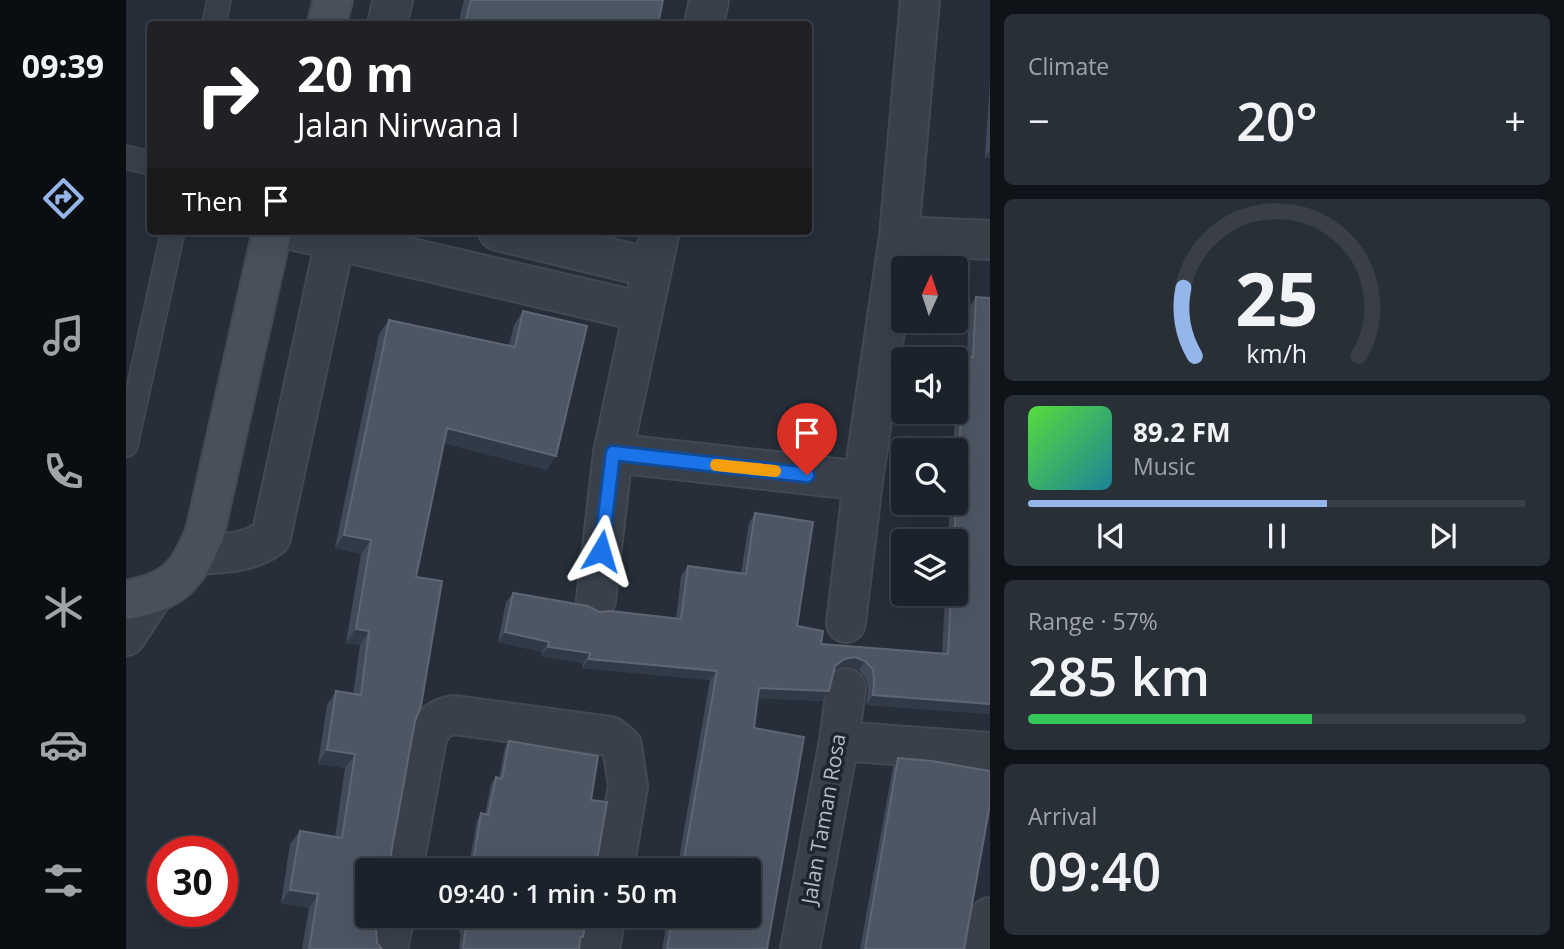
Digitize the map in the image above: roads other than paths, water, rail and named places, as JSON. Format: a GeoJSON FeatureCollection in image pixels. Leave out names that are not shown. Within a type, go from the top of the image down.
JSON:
{"type":"FeatureCollection","features":[{"type":"Feature","properties":{"kind":"street"},"geometry":{"type":"LineString","coordinates":[[328,21],[333,0]]}},
{"type":"Feature","properties":{"kind":"street"},"geometry":{"type":"LineString","coordinates":[[388,21],[393,0]]}},
{"type":"Feature","properties":{"kind":"street"},"geometry":{"type":"LineString","coordinates":[[705,21],[709,0]]}},
{"type":"Feature","properties":{"kind":"street"},"geometry":{"type":"LineString","coordinates":[[846,623],[863,481],[899,236],[920,0],[907,0]]}},
{"type":"Feature","properties":{"kind":"street"},"geometry":{"type":"LineString","coordinates":[[126,636],[139,598],[187,572],[205,533],[271,235]]}},
{"type":"Feature","properties":{"kind":"street"},"geometry":{"type":"LineString","coordinates":[[515,235],[652,268]]}},
{"type":"Feature","properties":{"kind":"street"},"geometry":{"type":"LineString","coordinates":[[596,600],[613,453],[659,235]]}},
{"type":"Feature","properties":{"kind":"street"},"geometry":{"type":"LineString","coordinates":[[196,555],[258,547],[271,537],[335,236],[643,312]]}},
{"type":"Feature","properties":{"kind":"street"},"geometry":{"type":"LineString","coordinates":[[899,236],[990,240]]}},
{"type":"Feature","properties":{"kind":"street"},"geometry":{"type":"LineString","coordinates":[[613,453],[863,481]]}},
{"type":"Feature","properties":{"kind":"street","name":"Jalan Taman Rosa"},"geometry":{"type":"LineString","coordinates":[[800,949],[839,741],[846,688]]}},
{"type":"Feature","properties":{"kind":"street"},"geometry":{"type":"LineString","coordinates":[[405,858],[427,738],[432,726],[440,718],[454,715],[610,736],[622,746],[628,786],[616,858]]}},
{"type":"Feature","properties":{"kind":"street"},"geometry":{"type":"LineString","coordinates":[[839,741],[990,752]]}},
{"type":"Feature","properties":{"kind":"street"},"geometry":{"type":"LineString","coordinates":[[985,949],[990,918]]}},
{"type":"Feature","properties":{"kind":"street"},"geometry":{"type":"LineString","coordinates":[[388,949],[392,928]]}},
{"type":"Feature","properties":{"kind":"street"},"geometry":{"type":"LineString","coordinates":[[600,949],[604,928]]}},
{"type":"Feature","properties":{"kind":"lane"},"geometry":{"type":"LineString","coordinates":[[216,21],[219,0]]}},
{"type":"Feature","properties":{"kind":"lane"},"geometry":{"type":"LineString","coordinates":[[126,157],[147,162]]}},
{"type":"Feature","properties":{"kind":"lane"},"geometry":{"type":"LineString","coordinates":[[126,445],[172,235]]}}]}
